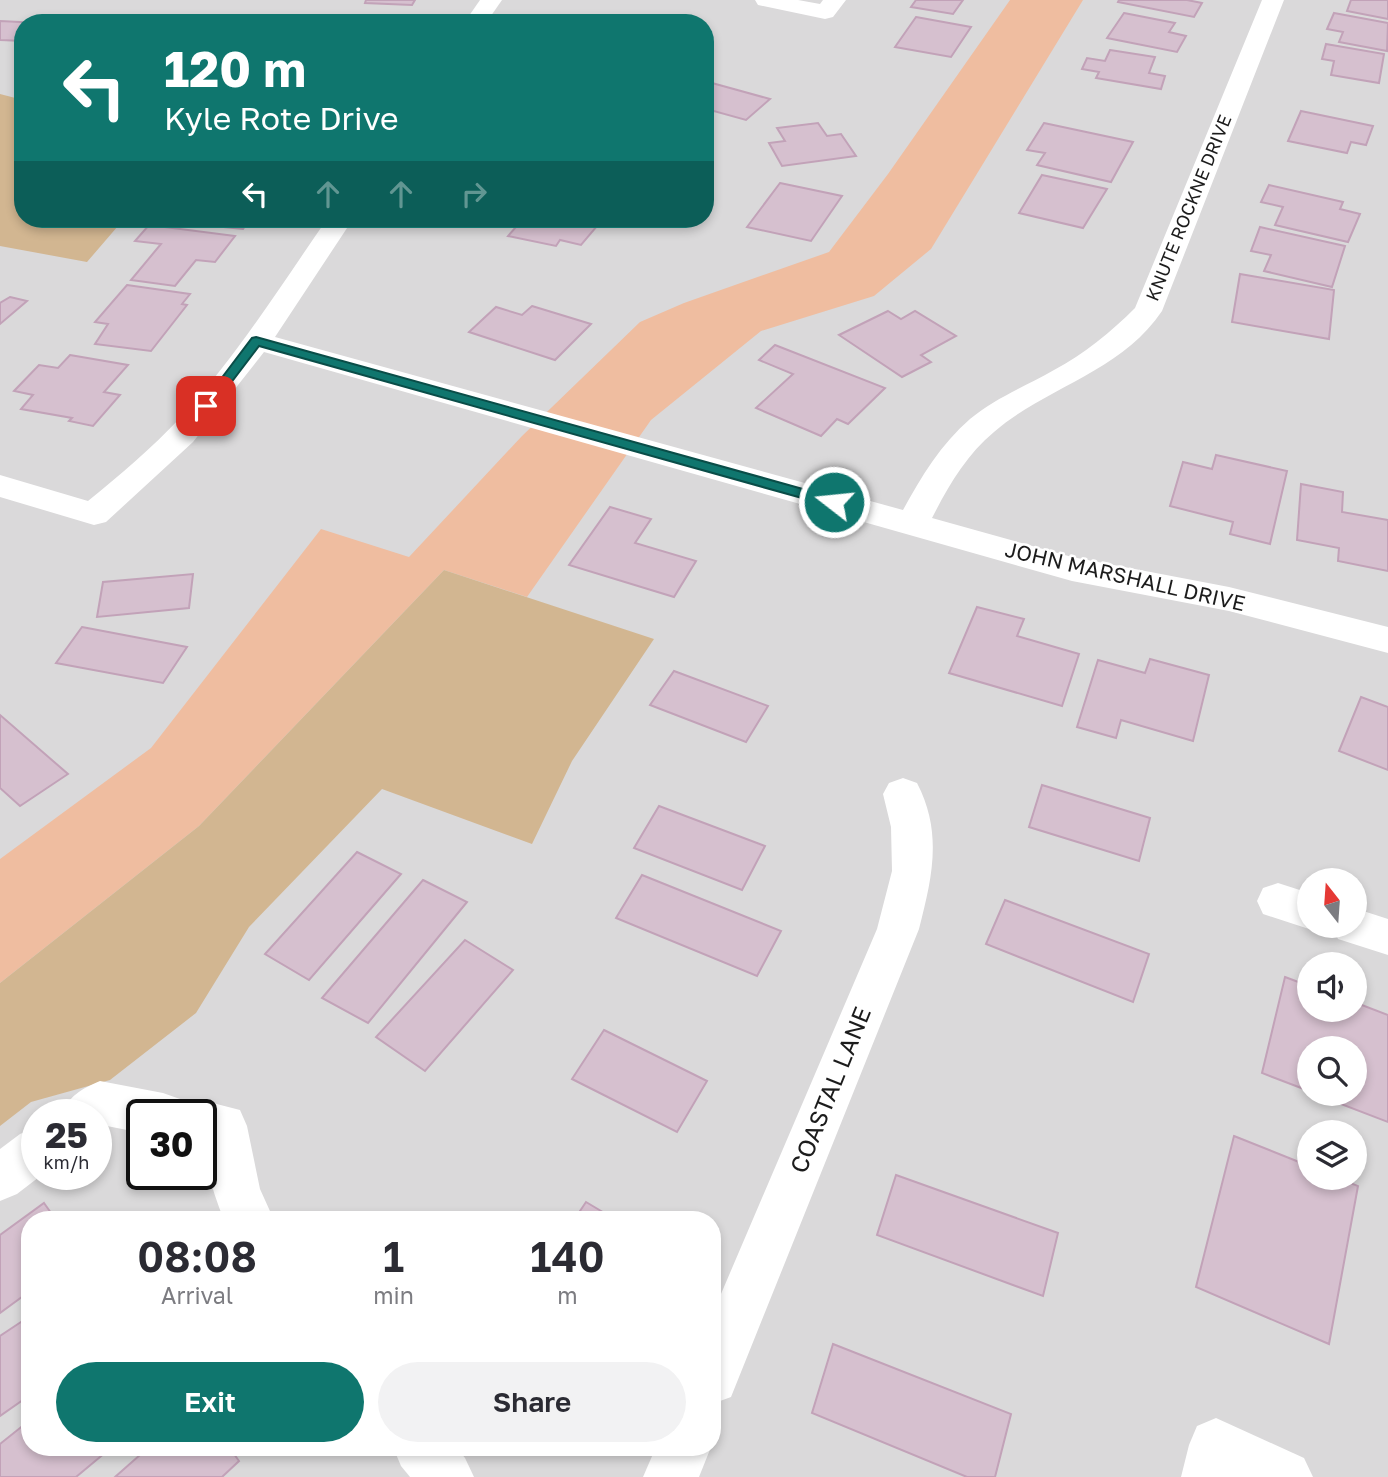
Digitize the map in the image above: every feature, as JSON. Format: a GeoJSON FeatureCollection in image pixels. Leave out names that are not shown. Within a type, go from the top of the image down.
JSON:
{"type":"FeatureCollection","features":[{"type":"Feature","properties":{"kind":"street"},"geometry":{"type":"LineString","coordinates":[[766,0],[830,6]]}},
{"type":"Feature","properties":{"kind":"street","name":"KNUTE ROCKNE DRIVE"},"geometry":{"type":"LineString","coordinates":[[912,524],[939,473],[974,434],[996,415],[1092,360],[1124,336],[1148,311],[1273,0]]}},
{"type":"Feature","properties":{"kind":"street"},"geometry":{"type":"LineString","coordinates":[[0,486],[94,514],[150,467],[192,424],[256,341],[334,228]]}},
{"type":"Feature","properties":{"kind":"street","name":"JOHN MARSHALL DRIVE"},"geometry":{"type":"LineString","coordinates":[[256,341],[1072,569],[1228,600],[1388,640]]}},
{"type":"Feature","properties":{"kind":"street","name":"COASTAL LANE"},"geometry":{"type":"LineString","coordinates":[[721,1356],[898,929],[913,872],[911,827],[903,794]]}},
{"type":"Feature","properties":{"kind":"street"},"geometry":{"type":"LineString","coordinates":[[1367,930],[1388,937]]}},
{"type":"Feature","properties":{"kind":"street"},"geometry":{"type":"LineString","coordinates":[[217,1138],[245,1211]]}},
{"type":"Feature","properties":{"kind":"street"},"geometry":{"type":"LineString","coordinates":[[0,1178],[21,1162]]}},
{"type":"Feature","properties":{"kind":"street"},"geometry":{"type":"LineString","coordinates":[[1209,1477],[1216,1445],[1285,1477]]}},
{"type":"Feature","properties":{"kind":"street"},"geometry":{"type":"LineString","coordinates":[[428,1456],[446,1477]]}},
{"type":"Feature","properties":{"kind":"street"},"geometry":{"type":"LineString","coordinates":[[671,1477],[680,1456]]}},
{"type":"Feature","properties":{"kind":"shaded area"},"geometry":{"type":"Polygon","coordinates":[[[0,0],[1388,0],[1388,1477],[0,1477],[0,0]]]}},
{"type":"Feature","properties":{"kind":"shaded area"},"geometry":{"type":"Polygon","coordinates":[[[1010,0],[1083,0],[931,249],[874,296],[761,331],[651,420],[527,597],[444,570],[199,826],[0,983],[0,859],[151,748],[321,529],[409,557],[522,436],[640,322],[684,303],[829,252],[888,174],[1010,0]]]}},
{"type":"Feature","properties":{"kind":"shaded area"},"geometry":{"type":"Polygon","coordinates":[[[0,94],[14,98],[14,228],[116,228],[87,262],[0,246],[0,94]]]}},
{"type":"Feature","properties":{"kind":"shaded area"},"geometry":{"type":"Polygon","coordinates":[[[444,570],[654,639],[572,761],[532,844],[382,789],[249,927],[196,1013],[110,1080],[42,1099],[21,1099],[21,1110],[0,1126],[0,983],[199,826],[444,570]]]}},
{"type":"Feature","properties":{"kind":"building"},"geometry":{"type":"Polygon","coordinates":[[[366,0],[415,0],[412,5],[365,3],[366,0]]]}},
{"type":"Feature","properties":{"kind":"building"},"geometry":{"type":"Polygon","coordinates":[[[916,0],[963,0],[953,14],[911,7],[916,0]]]}},
{"type":"Feature","properties":{"kind":"building"},"geometry":{"type":"Polygon","coordinates":[[[1187,0],[1202,3],[1194,17],[1118,2],[1187,0]]]}},
{"type":"Feature","properties":{"kind":"building"},"geometry":{"type":"Polygon","coordinates":[[[1351,0],[1388,0],[1388,19],[1347,11],[1351,0]]]}},
{"type":"Feature","properties":{"kind":"building"},"geometry":{"type":"Polygon","coordinates":[[[1124,13],[1175,23],[1169,32],[1186,36],[1177,52],[1107,38],[1124,13]]]}},
{"type":"Feature","properties":{"kind":"building"},"geometry":{"type":"Polygon","coordinates":[[[1334,13],[1388,23],[1387,51],[1339,42],[1343,32],[1327,29],[1334,13]]]}},
{"type":"Feature","properties":{"kind":"building"},"geometry":{"type":"Polygon","coordinates":[[[916,17],[971,27],[951,57],[895,47],[916,17]]]}},
{"type":"Feature","properties":{"kind":"building"},"geometry":{"type":"Polygon","coordinates":[[[0,21],[14,22],[14,41],[0,40],[0,21]]]}},
{"type":"Feature","properties":{"kind":"building"},"geometry":{"type":"Polygon","coordinates":[[[1326,44],[1384,54],[1379,83],[1331,75],[1334,61],[1322,59],[1326,44]]]}},
{"type":"Feature","properties":{"kind":"building"},"geometry":{"type":"Polygon","coordinates":[[[1110,50],[1155,57],[1149,73],[1165,76],[1161,89],[1096,78],[1099,72],[1082,69],[1087,58],[1105,61],[1110,50]]]}},
{"type":"Feature","properties":{"kind":"building"},"geometry":{"type":"Polygon","coordinates":[[[714,84],[770,99],[746,120],[714,111],[714,84]]]}},
{"type":"Feature","properties":{"kind":"building"},"geometry":{"type":"Polygon","coordinates":[[[1301,111],[1373,126],[1366,145],[1351,142],[1347,153],[1288,141],[1301,111]]]}},
{"type":"Feature","properties":{"kind":"building"},"geometry":{"type":"Polygon","coordinates":[[[818,123],[827,136],[841,134],[856,156],[782,166],[769,143],[785,141],[777,128],[818,123]]]}},
{"type":"Feature","properties":{"kind":"building"},"geometry":{"type":"Polygon","coordinates":[[[1044,123],[1133,142],[1111,182],[1037,165],[1045,153],[1027,150],[1044,123]]]}},
{"type":"Feature","properties":{"kind":"building"},"geometry":{"type":"Polygon","coordinates":[[[1042,175],[1107,189],[1083,228],[1019,213],[1042,175]]]}},
{"type":"Feature","properties":{"kind":"building"},"geometry":{"type":"Polygon","coordinates":[[[780,183],[842,196],[811,241],[747,227],[780,183]]]}},
{"type":"Feature","properties":{"kind":"building"},"geometry":{"type":"Polygon","coordinates":[[[1269,185],[1343,202],[1340,209],[1360,214],[1348,242],[1275,225],[1283,207],[1261,202],[1269,185]]]}},
{"type":"Feature","properties":{"kind":"building"},"geometry":{"type":"Polygon","coordinates":[[[1260,227],[1345,246],[1332,287],[1264,271],[1271,255],[1251,251],[1260,227]]]}},
{"type":"Feature","properties":{"kind":"building"},"geometry":{"type":"Polygon","coordinates":[[[146,228],[172,228],[235,236],[215,262],[196,260],[175,286],[131,280],[161,244],[135,241],[146,228]]]}},
{"type":"Feature","properties":{"kind":"building"},"geometry":{"type":"Polygon","coordinates":[[[515,228],[595,228],[581,245],[560,240],[556,246],[508,236],[515,228]]]}},
{"type":"Feature","properties":{"kind":"building"},"geometry":{"type":"Polygon","coordinates":[[[1240,274],[1334,290],[1329,339],[1232,322],[1240,274]]]}},
{"type":"Feature","properties":{"kind":"building"},"geometry":{"type":"Polygon","coordinates":[[[127,285],[190,294],[182,304],[187,305],[151,351],[95,344],[108,324],[95,322],[127,285]]]}},
{"type":"Feature","properties":{"kind":"building"},"geometry":{"type":"Polygon","coordinates":[[[10,297],[27,301],[0,324],[0,303],[10,297]]]}},
{"type":"Feature","properties":{"kind":"building"},"geometry":{"type":"Polygon","coordinates":[[[532,306],[591,324],[555,360],[469,332],[496,307],[522,315],[532,306]]]}},
{"type":"Feature","properties":{"kind":"building"},"geometry":{"type":"Polygon","coordinates":[[[888,311],[901,319],[915,311],[956,336],[921,355],[931,362],[902,377],[839,335],[888,311]]]}},
{"type":"Feature","properties":{"kind":"building"},"geometry":{"type":"Polygon","coordinates":[[[775,345],[885,388],[848,424],[837,419],[821,436],[756,408],[793,374],[759,360],[775,345]]]}},
{"type":"Feature","properties":{"kind":"building"},"geometry":{"type":"Polygon","coordinates":[[[70,355],[128,365],[104,392],[120,395],[93,426],[69,421],[72,418],[21,409],[33,395],[14,391],[39,365],[58,368],[70,355]]]}},
{"type":"Feature","properties":{"kind":"building"},"geometry":{"type":"Polygon","coordinates":[[[1216,455],[1287,471],[1270,544],[1230,534],[1233,522],[1170,506],[1183,462],[1212,469],[1216,455]]]}},
{"type":"Feature","properties":{"kind":"building"},"geometry":{"type":"Polygon","coordinates":[[[1301,484],[1343,492],[1342,512],[1388,520],[1388,571],[1338,561],[1339,548],[1297,540],[1301,484]]]}},
{"type":"Feature","properties":{"kind":"building"},"geometry":{"type":"Polygon","coordinates":[[[610,507],[651,519],[635,543],[696,561],[674,597],[569,565],[610,507]]]}},
{"type":"Feature","properties":{"kind":"building"},"geometry":{"type":"Polygon","coordinates":[[[193,574],[189,608],[97,617],[103,582],[193,574]]]}},
{"type":"Feature","properties":{"kind":"building"},"geometry":{"type":"Polygon","coordinates":[[[977,607],[1024,619],[1017,636],[1079,654],[1062,706],[949,673],[977,607]]]}},
{"type":"Feature","properties":{"kind":"building"},"geometry":{"type":"Polygon","coordinates":[[[82,627],[187,647],[163,683],[56,663],[82,627]]]}},
{"type":"Feature","properties":{"kind":"building"},"geometry":{"type":"Polygon","coordinates":[[[1150,659],[1209,675],[1193,741],[1121,720],[1116,738],[1077,727],[1098,660],[1145,673],[1150,659]]]}},
{"type":"Feature","properties":{"kind":"building"},"geometry":{"type":"Polygon","coordinates":[[[674,671],[768,706],[746,742],[650,705],[674,671]]]}},
{"type":"Feature","properties":{"kind":"building"},"geometry":{"type":"Polygon","coordinates":[[[1361,697],[1388,707],[1388,770],[1339,751],[1361,697]]]}},
{"type":"Feature","properties":{"kind":"building"},"geometry":{"type":"Polygon","coordinates":[[[0,715],[68,774],[20,806],[0,788],[0,715]]]}},
{"type":"Feature","properties":{"kind":"building"},"geometry":{"type":"Polygon","coordinates":[[[1042,785],[1150,818],[1139,861],[1029,827],[1042,785]]]}},
{"type":"Feature","properties":{"kind":"building"},"geometry":{"type":"Polygon","coordinates":[[[659,806],[765,846],[742,890],[634,848],[659,806]]]}},
{"type":"Feature","properties":{"kind":"building"},"geometry":{"type":"Polygon","coordinates":[[[357,852],[401,874],[309,980],[265,954],[357,852]]]}},
{"type":"Feature","properties":{"kind":"building"},"geometry":{"type":"Polygon","coordinates":[[[642,875],[781,931],[757,976],[616,918],[642,875]]]}},
{"type":"Feature","properties":{"kind":"building"},"geometry":{"type":"Polygon","coordinates":[[[423,880],[467,902],[368,1023],[322,998],[423,880]]]}},
{"type":"Feature","properties":{"kind":"building"},"geometry":{"type":"Polygon","coordinates":[[[1005,900],[1149,954],[1133,1002],[986,944],[1005,900]]]}},
{"type":"Feature","properties":{"kind":"building"},"geometry":{"type":"Polygon","coordinates":[[[465,940],[513,970],[425,1071],[376,1037],[465,940]]]}},
{"type":"Feature","properties":{"kind":"building"},"geometry":{"type":"Polygon","coordinates":[[[1285,977],[1297,982],[1297,1022],[1367,1022],[1367,1007],[1388,1015],[1388,1122],[1346,1106],[1367,1106],[1367,1036],[1297,1036],[1297,1086],[1262,1073],[1285,977]]]}},
{"type":"Feature","properties":{"kind":"building"},"geometry":{"type":"Polygon","coordinates":[[[604,1030],[707,1081],[677,1132],[572,1079],[604,1030]]]}},
{"type":"Feature","properties":{"kind":"building"},"geometry":{"type":"Polygon","coordinates":[[[1234,1136],[1297,1161],[1297,1190],[1357,1190],[1329,1344],[1196,1287],[1234,1136]]]}},
{"type":"Feature","properties":{"kind":"building"},"geometry":{"type":"Polygon","coordinates":[[[896,1175],[1058,1233],[1043,1296],[877,1235],[896,1175]]]}},
{"type":"Feature","properties":{"kind":"building"},"geometry":{"type":"Polygon","coordinates":[[[586,1202],[601,1211],[580,1211],[586,1202]]]}},
{"type":"Feature","properties":{"kind":"building"},"geometry":{"type":"Polygon","coordinates":[[[44,1203],[50,1211],[33,1211],[44,1203]]]}},
{"type":"Feature","properties":{"kind":"building"},"geometry":{"type":"Polygon","coordinates":[[[21,1220],[21,1298],[0,1313],[0,1235],[21,1220]]]}},
{"type":"Feature","properties":{"kind":"building"},"geometry":{"type":"Polygon","coordinates":[[[21,1322],[21,1401],[0,1416],[0,1336],[21,1322]]]}},
{"type":"Feature","properties":{"kind":"building"},"geometry":{"type":"Polygon","coordinates":[[[833,1344],[1011,1414],[995,1477],[967,1477],[812,1413],[833,1344]]]}},
{"type":"Feature","properties":{"kind":"building"},"geometry":{"type":"Polygon","coordinates":[[[21,1427],[21,1456],[101,1456],[76,1477],[0,1477],[0,1444],[21,1427]]]}},
{"type":"Feature","properties":{"kind":"building"},"geometry":{"type":"Polygon","coordinates":[[[139,1456],[235,1456],[239,1461],[222,1477],[115,1477],[139,1456]]]}},
{"type":"Feature","properties":{"kind":"route"},"geometry":{"type":"LineString","coordinates":[[206,406],[256,341],[834,502]]}}]}
